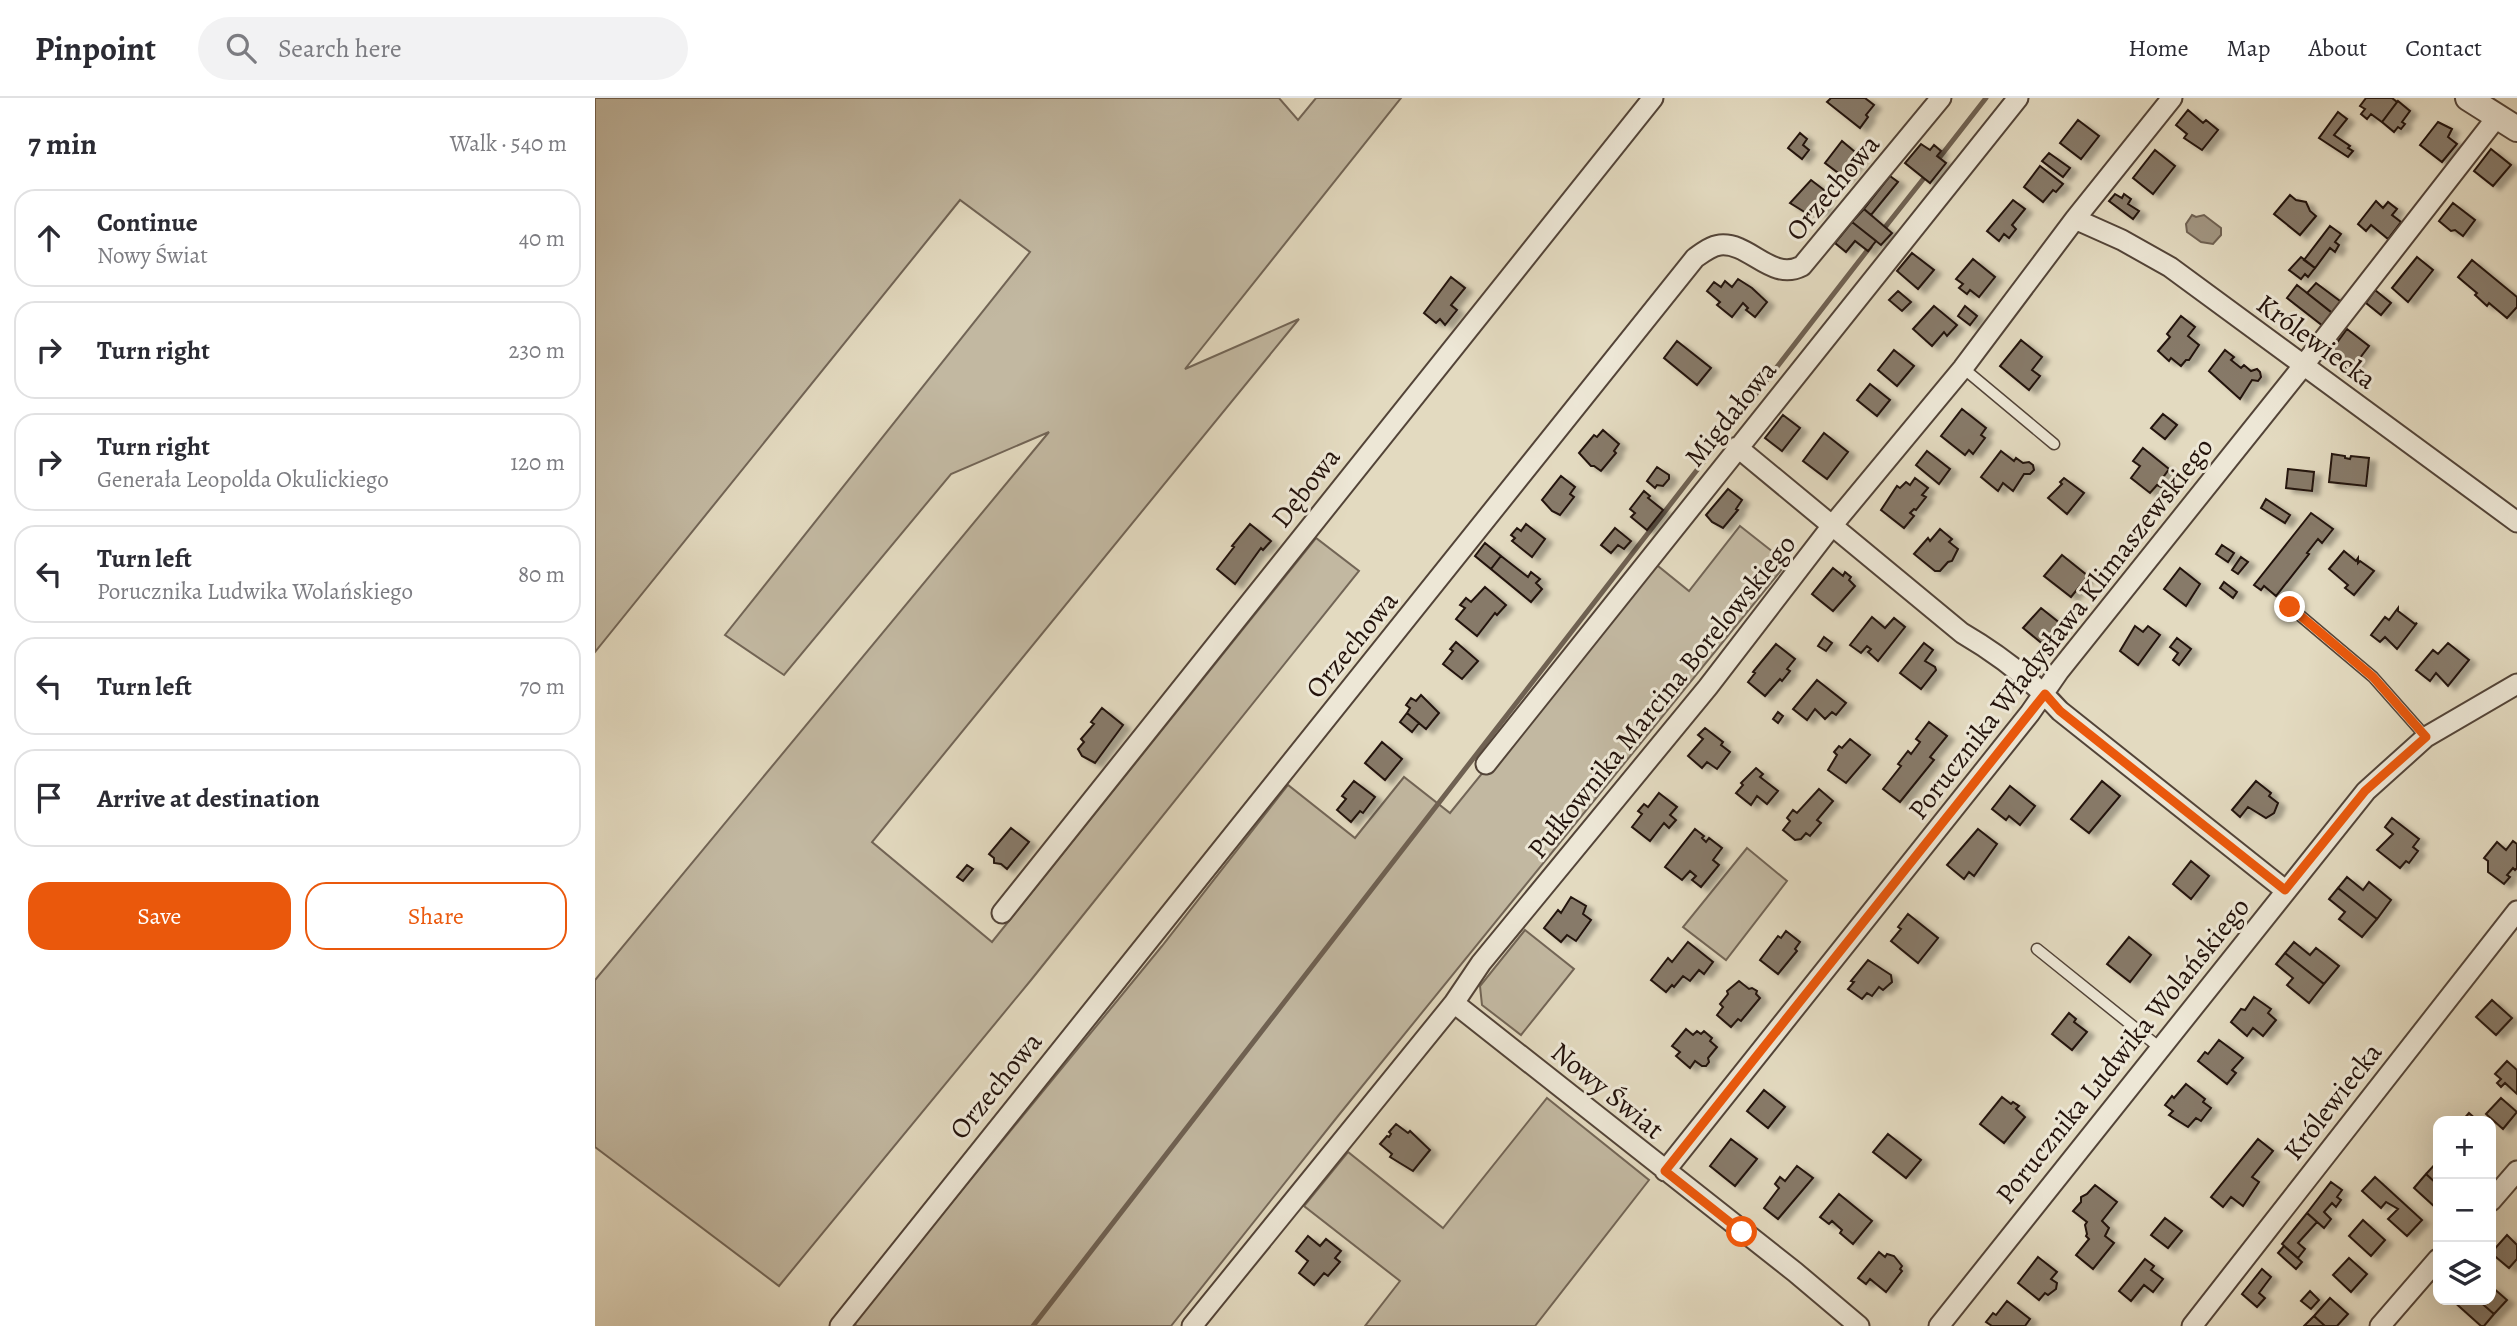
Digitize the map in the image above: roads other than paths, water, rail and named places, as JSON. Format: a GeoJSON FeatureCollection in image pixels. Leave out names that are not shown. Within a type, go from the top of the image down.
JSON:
{"type":"FeatureCollection","features":[{"type":"Feature","properties":{"kind":"street","name":"Dębowa"},"geometry":{"type":"LineString","coordinates":[[1002,913],[1653,98]]}},
{"type":"Feature","properties":{"kind":"street","name":"Orzechowa"},"geometry":{"type":"LineString","coordinates":[[840,1326],[1695,258],[1719,245],[1733,247],[1778,269],[1787,271],[1802,267],[1941,98]]}},
{"type":"Feature","properties":{"kind":"street","name":"Migdałowa"},"geometry":{"type":"LineString","coordinates":[[1486,764],[2018,98]]}},
{"type":"Feature","properties":{"kind":"street","name":"Pułkownika Marcina Borelowskiego"},"geometry":{"type":"LineString","coordinates":[[1192,1326],[1454,1003],[1481,963],[1709,687],[1831,527],[1963,368],[2075,219],[2172,98]]}},
{"type":"Feature","properties":{"kind":"street"},"geometry":{"type":"LineString","coordinates":[[2468,98],[2507,123]]}},
{"type":"Feature","properties":{"kind":"street","name":"Porucznika Władysława Klimaszewskiego"},"geometry":{"type":"LineString","coordinates":[[1665,1171],[2303,366],[2507,123]]}},
{"type":"Feature","properties":{"kind":"street","name":"Królewiecka"},"geometry":{"type":"LineString","coordinates":[[2075,219],[2122,240],[2169,267],[2517,522]]}},
{"type":"Feature","properties":{"kind":"street"},"geometry":{"type":"LineString","coordinates":[[1737,447],[1962,633],[1982,645],[2045,694],[2060,711],[2285,890]]}},
{"type":"Feature","properties":{"kind":"street","name":"Porucznika Ludwika Wolańskiego"},"geometry":{"type":"LineString","coordinates":[[1939,1326],[2365,791],[2426,737],[2517,684]]}},
{"type":"Feature","properties":{"kind":"street","name":"Królewiecka"},"geometry":{"type":"LineString","coordinates":[[2192,1326],[2517,911]]}},
{"type":"Feature","properties":{"kind":"street","name":"Nowy Świat"},"geometry":{"type":"LineString","coordinates":[[1454,1003],[1776,1257],[1859,1326]]}},
{"type":"Feature","properties":{"kind":"street"},"geometry":{"type":"LineString","coordinates":[[2496,1194],[2517,1171]]}},
{"type":"Feature","properties":{"kind":"street"},"geometry":{"type":"LineString","coordinates":[[2380,1326],[2433,1265]]}},
{"type":"Feature","properties":{"kind":"lane"},"geometry":{"type":"LineString","coordinates":[[1963,368],[2054,444]]}},
{"type":"Feature","properties":{"kind":"lane"},"geometry":{"type":"LineString","coordinates":[[2290,607],[2373,677],[2426,737]]}},
{"type":"Feature","properties":{"kind":"lane"},"geometry":{"type":"LineString","coordinates":[[2037,949],[2160,1048]]}},
{"type":"Feature","properties":{"kind":"waterway"},"geometry":{"type":"LineString","coordinates":[[1936,162],[1986,98]]}},
{"type":"Feature","properties":{"kind":"waterway"},"geometry":{"type":"LineString","coordinates":[[1882,231],[1928,173]]}},
{"type":"Feature","properties":{"kind":"waterway"},"geometry":{"type":"LineString","coordinates":[[1033,1326],[1870,247]]}}]}
